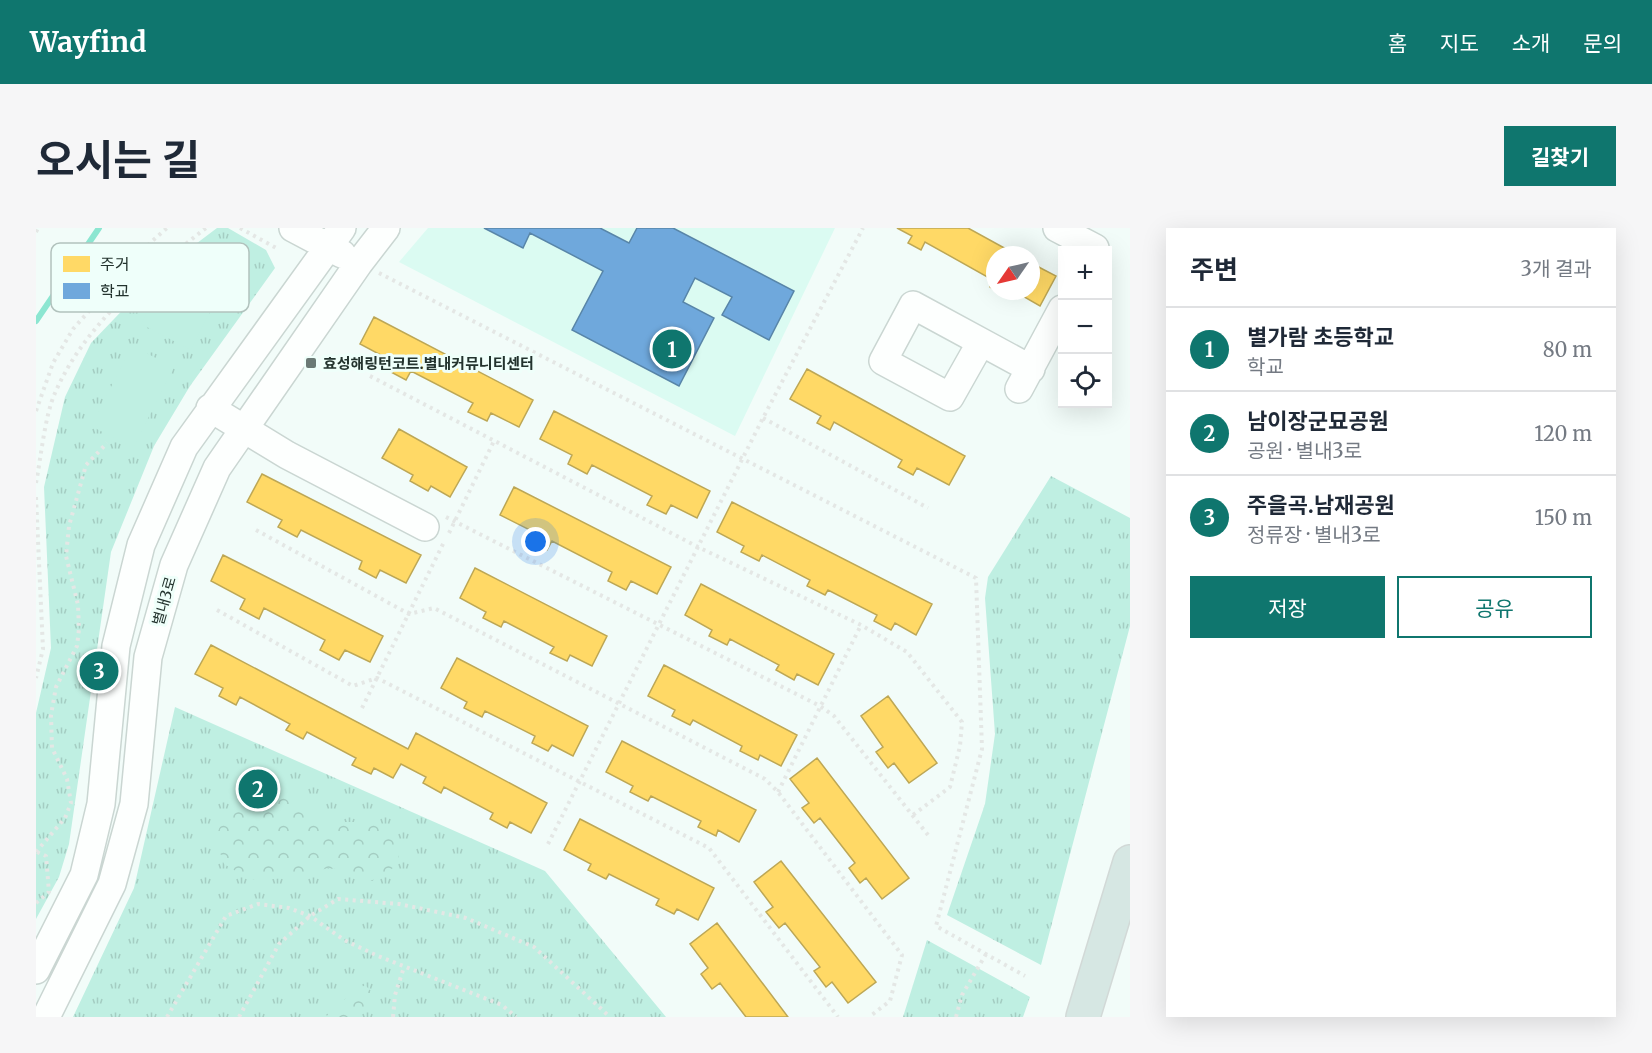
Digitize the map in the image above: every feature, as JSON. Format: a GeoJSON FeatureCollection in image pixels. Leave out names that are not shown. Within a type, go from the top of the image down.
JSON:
{"type":"FeatureCollection","features":[{"type":"Feature","properties":{"kind":"highway"},"geometry":{"type":"LineString","coordinates":[[1083,1017],[1130,862]]}},
{"type":"Feature","properties":{"kind":"street","name":"별내3로"},"geometry":{"type":"LineString","coordinates":[[46,1017],[112,884],[134,804],[148,657],[174,564],[217,468],[359,263],[386,228]]}},
{"type":"Feature","properties":{"kind":"street"},"geometry":{"type":"LineString","coordinates":[[1057,228],[1099,242]]}},
{"type":"Feature","properties":{"kind":"street"},"geometry":{"type":"LineString","coordinates":[[285,238],[335,237],[359,263]]}},
{"type":"Feature","properties":{"kind":"street"},"geometry":{"type":"LineString","coordinates":[[36,970],[84,875],[101,804],[116,646],[141,545],[184,447],[335,237]]}},
{"type":"Feature","properties":{"kind":"street"},"geometry":{"type":"LineString","coordinates":[[981,342],[1025,379],[1058,317]]}},
{"type":"Feature","properties":{"kind":"street"},"geometry":{"type":"LineString","coordinates":[[210,408],[287,455],[435,521]]}},
{"type":"Feature","properties":{"kind":"path"},"geometry":{"type":"LineString","coordinates":[[150,243],[168,228]]}},
{"type":"Feature","properties":{"kind":"path"},"geometry":{"type":"LineString","coordinates":[[187,243],[206,228]]}},
{"type":"Feature","properties":{"kind":"path"},"geometry":{"type":"LineString","coordinates":[[240,228],[285,238]]}},
{"type":"Feature","properties":{"kind":"path"},"geometry":{"type":"LineString","coordinates":[[548,844],[863,228]]}},
{"type":"Feature","properties":{"kind":"path"},"geometry":{"type":"LineString","coordinates":[[359,263],[976,578],[982,749],[936,926],[1025,976]]}},
{"type":"Feature","properties":{"kind":"path"},"geometry":{"type":"LineString","coordinates":[[36,411],[54,363],[72,329],[87,312]]}},
{"type":"Feature","properties":{"kind":"path"},"geometry":{"type":"LineString","coordinates":[[36,483],[54,394],[86,339],[112,312]]}},
{"type":"Feature","properties":{"kind":"path"},"geometry":{"type":"LineString","coordinates":[[370,376],[698,547],[861,625],[907,652],[962,722],[960,746],[951,787],[913,815]]}},
{"type":"Feature","properties":{"kind":"path"},"geometry":{"type":"LineString","coordinates":[[764,418],[928,508]]}},
{"type":"Feature","properties":{"kind":"path"},"geometry":{"type":"LineString","coordinates":[[362,708],[494,441]]}},
{"type":"Feature","properties":{"kind":"path"},"geometry":{"type":"LineString","coordinates":[[36,903],[49,892],[46,856],[36,852],[65,818],[71,803],[67,779],[52,748],[51,715],[56,687],[77,646],[79,629],[78,605],[66,556],[69,526],[86,465],[107,443]]}},
{"type":"Feature","properties":{"kind":"path"},"geometry":{"type":"LineString","coordinates":[[36,497],[43,649],[36,678]]}},
{"type":"Feature","properties":{"kind":"path"},"geometry":{"type":"LineString","coordinates":[[435,521],[454,521],[820,706],[834,716],[928,835]]}},
{"type":"Feature","properties":{"kind":"path"},"geometry":{"type":"LineString","coordinates":[[256,530],[409,614],[434,608],[765,779],[778,792],[902,955],[890,1001],[869,1017]]}},
{"type":"Feature","properties":{"kind":"path"},"geometry":{"type":"LineString","coordinates":[[217,610],[353,686],[377,678],[709,848],[838,1017]]}},
{"type":"Feature","properties":{"kind":"path"},"geometry":{"type":"LineString","coordinates":[[778,792],[861,625]]}},
{"type":"Feature","properties":{"kind":"path"},"geometry":{"type":"LineString","coordinates":[[239,1017],[279,944],[310,916],[338,899],[399,904],[466,918],[534,947],[610,1017]]}},
{"type":"Feature","properties":{"kind":"path"},"geometry":{"type":"LineString","coordinates":[[167,1017],[226,916],[258,904],[289,909],[310,916],[345,939],[404,967],[502,1005],[516,1017]]}},
{"type":"Feature","properties":{"kind":"path"},"geometry":{"type":"LineString","coordinates":[[956,1017],[962,995],[986,954]]}},
{"type":"Feature","properties":{"kind":"path"},"geometry":{"type":"LineString","coordinates":[[393,1017],[395,995],[404,967]]}},
{"type":"Feature","properties":{"kind":"shaded area"},"geometry":{"type":"Polygon","coordinates":[[[428,228],[835,228],[735,436],[399,262],[428,228]]]}},
{"type":"Feature","properties":{"kind":"green space"},"geometry":{"type":"Polygon","coordinates":[[[217,228],[228,228],[266,250],[275,268],[249,304],[249,243],[197,243],[217,228]]]}},
{"type":"Feature","properties":{"kind":"green space"},"geometry":{"type":"Polygon","coordinates":[[[121,312],[243,312],[190,386],[154,446],[111,552],[69,844],[59,877],[36,919],[36,713],[51,648],[44,487],[65,397],[91,343],[121,312]]]}},
{"type":"Feature","properties":{"kind":"green space"},"geometry":{"type":"Polygon","coordinates":[[[147,312],[210,312],[191,350],[141,324],[147,312]]]}},
{"type":"Feature","properties":{"kind":"green space"},"geometry":{"type":"Polygon","coordinates":[[[132,346],[174,367],[133,448],[91,426],[132,346]]]}},
{"type":"Feature","properties":{"kind":"green space"},"geometry":{"type":"Polygon","coordinates":[[[1051,476],[1130,518],[1130,626],[1041,965],[947,915],[985,804],[995,734],[985,598],[988,577],[1051,476]]]}},
{"type":"Feature","properties":{"kind":"green space"},"geometry":{"type":"Polygon","coordinates":[[[175,707],[545,871],[666,1017],[73,1017],[134,888],[175,707]]]}},
{"type":"Feature","properties":{"kind":"green space"},"geometry":{"type":"Polygon","coordinates":[[[250,780],[270,782],[292,793],[309,812],[333,822],[379,822],[389,829],[399,856],[393,868],[372,881],[352,871],[328,868],[294,878],[251,880],[224,864],[215,838],[229,806],[250,780]]]}},
{"type":"Feature","properties":{"kind":"green space"},"geometry":{"type":"Polygon","coordinates":[[[927,940],[1030,997],[1023,1017],[903,1017],[927,940]]]}},
{"type":"Feature","properties":{"kind":"green space"},"geometry":{"type":"Polygon","coordinates":[[[365,985],[373,993],[359,1017],[326,1017],[335,1006],[365,985]]]}},
{"type":"Feature","properties":{"kind":"building: 주거"},"geometry":{"type":"Polygon","coordinates":[[[897,228],[968,228],[1001,246],[986,246],[986,276],[925,242],[921,250],[908,243],[912,236],[897,228]]]}},
{"type":"Feature","properties":{"kind":"building: 주거"},"geometry":{"type":"Polygon","coordinates":[[[1040,268],[1056,276],[1040,306],[1030,300],[1040,300],[1040,268]]]}},
{"type":"Feature","properties":{"kind":"building: 주거"},"geometry":{"type":"Polygon","coordinates":[[[374,317],[533,400],[519,427],[491,413],[487,421],[468,412],[473,403],[411,371],[406,380],[389,371],[394,362],[360,344],[374,317]]]}},
{"type":"Feature","properties":{"kind":"building: 주거"},"geometry":{"type":"Polygon","coordinates":[[[807,369],[965,456],[949,485],[917,468],[913,475],[898,467],[902,460],[834,422],[830,430],[817,423],[821,416],[790,399],[807,369]]]}},
{"type":"Feature","properties":{"kind":"building: 주거"},"geometry":{"type":"Polygon","coordinates":[[[554,411],[710,491],[697,518],[671,505],[666,514],[647,505],[652,496],[592,465],[587,474],[568,464],[572,455],[540,439],[554,411]]]}},
{"type":"Feature","properties":{"kind":"building: 주거"},"geometry":{"type":"Polygon","coordinates":[[[399,429],[467,467],[450,497],[431,486],[428,491],[410,481],[413,475],[382,458],[399,429]]]}},
{"type":"Feature","properties":{"kind":"building: 주거"},"geometry":{"type":"Polygon","coordinates":[[[262,474],[421,555],[406,583],[380,570],[376,578],[359,569],[362,561],[301,530],[297,537],[278,527],[282,520],[247,502],[262,474]]]}},
{"type":"Feature","properties":{"kind":"building: 주거"},"geometry":{"type":"Polygon","coordinates":[[[514,487],[671,567],[657,594],[631,581],[626,590],[608,581],[612,572],[552,541],[547,550],[528,540],[532,531],[500,515],[514,487]]]}},
{"type":"Feature","properties":{"kind":"building: 주거"},"geometry":{"type":"Polygon","coordinates":[[[732,502],[932,604],[916,635],[895,623],[891,630],[874,621],[877,615],[828,590],[825,595],[807,586],[810,580],[762,555],[759,561],[741,552],[744,546],[717,532],[732,502]]]}},
{"type":"Feature","properties":{"kind":"building: 주거"},"geometry":{"type":"Polygon","coordinates":[[[223,555],[383,636],[370,662],[345,650],[339,660],[320,650],[325,640],[264,608],[259,619],[240,609],[245,599],[211,581],[223,555]]]}},
{"type":"Feature","properties":{"kind":"building: 주거"},"geometry":{"type":"Polygon","coordinates":[[[475,568],[607,636],[592,666],[570,655],[567,661],[550,653],[554,647],[504,621],[501,627],[483,618],[486,612],[460,598],[475,568]]]}},
{"type":"Feature","properties":{"kind":"building: 주거"},"geometry":{"type":"Polygon","coordinates":[[[701,584],[834,654],[818,685],[797,674],[794,680],[776,670],[779,665],[730,639],[727,645],[709,636],[712,630],[685,615],[701,584]]]}},
{"type":"Feature","properties":{"kind":"building: 주거"},"geometry":{"type":"Polygon","coordinates":[[[211,645],[408,749],[416,733],[547,803],[531,833],[510,822],[507,828],[490,819],[493,813],[444,787],[441,793],[423,783],[426,777],[401,764],[393,778],[374,768],[371,774],[352,765],[356,758],[307,732],[303,739],[286,730],[290,724],[240,697],[236,705],[219,696],[223,688],[195,674],[211,645]]]}},
{"type":"Feature","properties":{"kind":"building: 주거"},"geometry":{"type":"Polygon","coordinates":[[[457,658],[588,726],[573,756],[552,745],[548,751],[532,743],[535,736],[485,711],[482,717],[464,708],[467,702],[441,688],[457,658]]]}},
{"type":"Feature","properties":{"kind":"building: 주거"},"geometry":{"type":"Polygon","coordinates":[[[664,665],[797,735],[781,766],[760,755],[758,760],[740,751],[742,746],[693,720],[690,725],[672,716],[675,710],[648,696],[664,665]]]}},
{"type":"Feature","properties":{"kind":"building: 주거"},"geometry":{"type":"Polygon","coordinates":[[[888,696],[937,763],[909,783],[894,763],[888,768],[876,752],[883,747],[861,716],[888,696]]]}},
{"type":"Feature","properties":{"kind":"building: 주거"},"geometry":{"type":"Polygon","coordinates":[[[622,741],[756,810],[739,842],[718,830],[716,836],[698,827],[701,821],[651,796],[648,801],[630,792],[633,786],[606,772],[622,741]]]}},
{"type":"Feature","properties":{"kind":"building: 주거"},"geometry":{"type":"Polygon","coordinates":[[[817,758],[909,878],[882,899],[866,878],[860,883],[849,868],[855,863],[820,818],[814,823],[802,808],[809,803],[790,779],[817,758]]]}},
{"type":"Feature","properties":{"kind":"building: 주거"},"geometry":{"type":"Polygon","coordinates":[[[580,819],[714,888],[698,920],[677,909],[674,914],[656,905],[659,899],[609,874],[606,879],[588,870],[591,864],[564,850],[580,819]]]}},
{"type":"Feature","properties":{"kind":"building: 주거"},"geometry":{"type":"Polygon","coordinates":[[[781,861],[876,982],[848,1003],[832,982],[826,987],[814,971],[820,967],[785,923],[779,928],[766,912],[773,907],[754,882],[781,861]]]}},
{"type":"Feature","properties":{"kind":"building: 주거"},"geometry":{"type":"Polygon","coordinates":[[[717,923],[788,1017],[746,1017],[720,983],[712,989],[701,974],[708,968],[690,944],[717,923]]]}},
{"type":"Feature","properties":{"kind":"building: 학교"},"geometry":{"type":"Polygon","coordinates":[[[484,228],[600,228],[629,243],[637,228],[673,228],[794,291],[769,340],[722,315],[732,297],[695,278],[683,302],[714,318],[679,386],[572,330],[603,271],[530,233],[523,248],[484,228]]]}},
{"type":"Feature","properties":{"kind":"waterway"},"geometry":{"type":"LineString","coordinates":[[89,243],[99,228]]}},
{"type":"Feature","properties":{"kind":"waterway"},"geometry":{"type":"LineString","coordinates":[[36,321],[51,299]]}},
{"type":"Feature","properties":{"kind":"place","name":"별가람 초등학교"},"geometry":{"type":"Point","coordinates":[672,349]}},
{"type":"Feature","properties":{"kind":"place","name":"효성해링턴코트.별내커뮤니티센터"},"geometry":{"type":"Point","coordinates":[311,363]}},
{"type":"Feature","properties":{"kind":"place","name":"주을곡.남재공원"},"geometry":{"type":"Point","coordinates":[99,671]}},
{"type":"Feature","properties":{"kind":"place","name":"남이장군묘공원"},"geometry":{"type":"Point","coordinates":[258,789]}}]}
